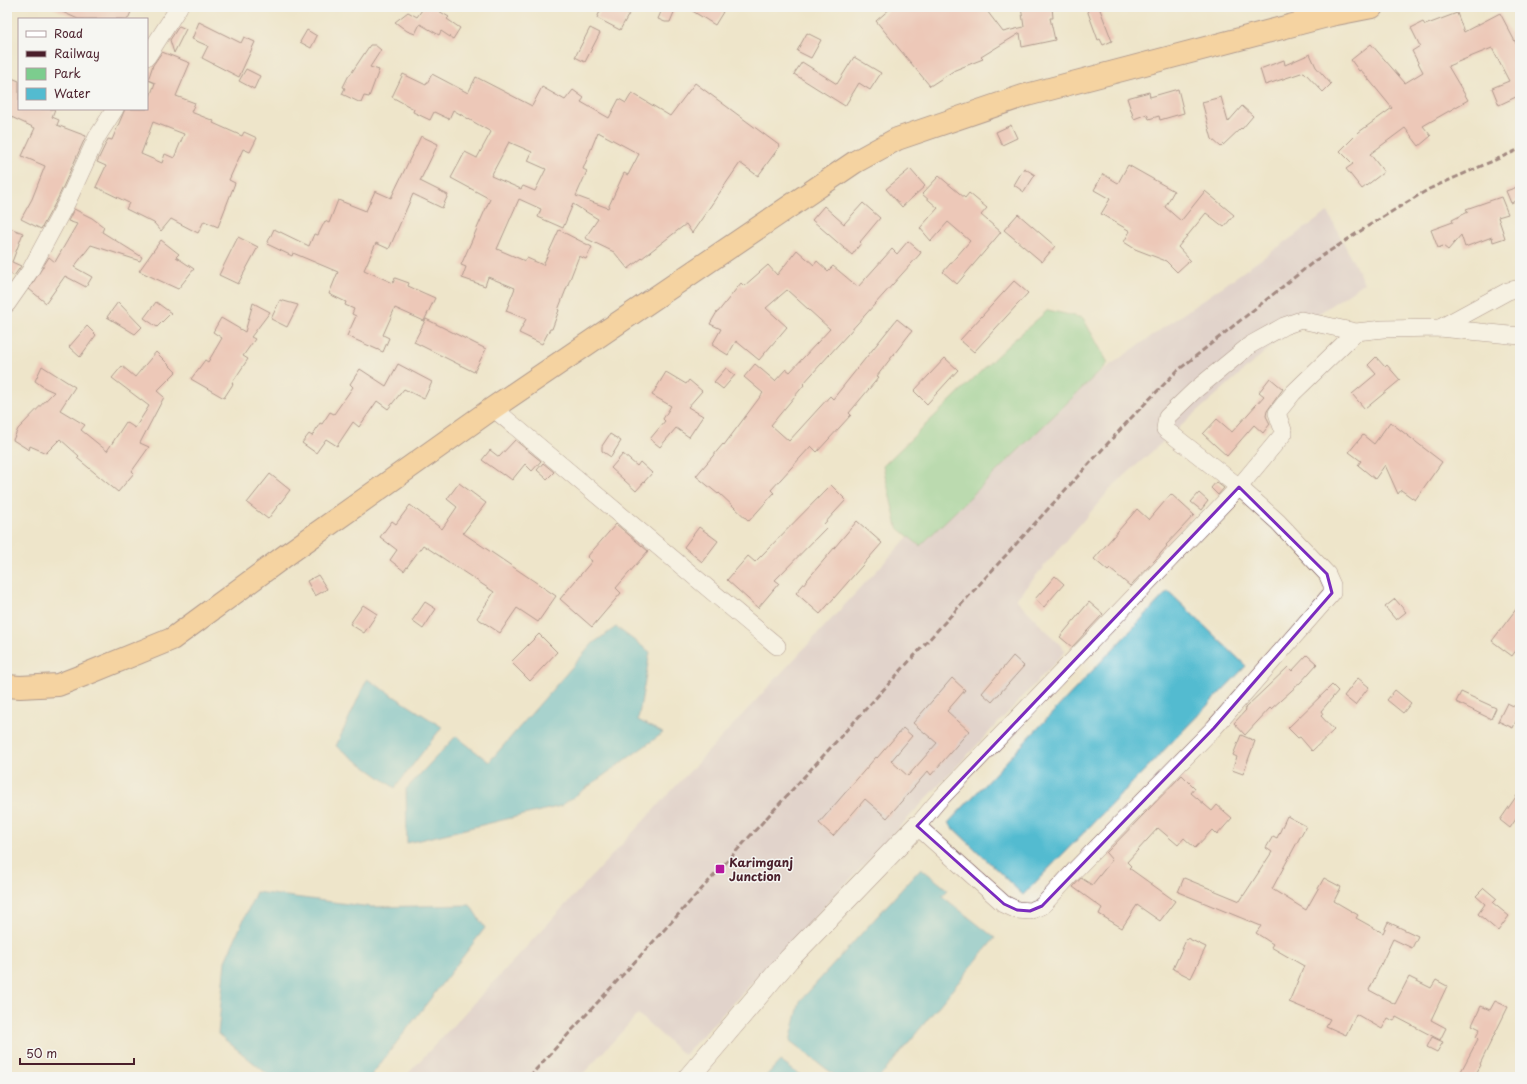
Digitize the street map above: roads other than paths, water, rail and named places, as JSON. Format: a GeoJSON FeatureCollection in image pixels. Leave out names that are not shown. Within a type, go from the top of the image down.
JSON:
{"type":"FeatureCollection","features":[{"type":"Feature","properties":{"kind":"highway"},"geometry":{"type":"LineString","coordinates":[[7,686],[20,687],[58,685],[172,639],[289,553],[493,408],[855,162],[897,139],[1023,96],[1331,15],[1372,7]]}},
{"type":"Feature","properties":{"kind":"street"},"geometry":{"type":"LineString","coordinates":[[148,55],[179,7]]}},
{"type":"Feature","properties":{"kind":"street"},"geometry":{"type":"LineString","coordinates":[[7,304],[30,271],[67,202],[97,137],[113,110]]}},
{"type":"Feature","properties":{"kind":"street"},"geometry":{"type":"LineString","coordinates":[[1440,328],[1508,291],[1520,288]]}},
{"type":"Feature","properties":{"kind":"street"},"geometry":{"type":"LineString","coordinates":[[917,826],[1004,904],[1017,910],[1030,911],[1042,906],[1075,870],[1214,728],[1332,593],[1332,585],[1327,574],[1278,522],[1239,487],[1165,429],[1167,417],[1194,391],[1250,345],[1284,326],[1301,320],[1356,332],[1383,329],[1440,328],[1520,336]]}},
{"type":"Feature","properties":{"kind":"street"},"geometry":{"type":"LineString","coordinates":[[688,1077],[789,959],[1239,487],[1284,433],[1278,413],[1293,393],[1356,332]]}},
{"type":"Feature","properties":{"kind":"street"},"geometry":{"type":"LineString","coordinates":[[493,408],[777,646]]}},
{"type":"Feature","properties":{"kind":"water"},"geometry":{"type":"Polygon","coordinates":[[[1168,591],[1246,666],[1023,895],[948,823],[1168,591]]]}},
{"type":"Feature","properties":{"kind":"water"},"geometry":{"type":"Polygon","coordinates":[[[616,627],[650,652],[638,720],[663,733],[561,806],[407,843],[406,789],[456,736],[489,762],[593,643],[616,627]]]}},
{"type":"Feature","properties":{"kind":"water"},"geometry":{"type":"Polygon","coordinates":[[[367,679],[442,727],[395,788],[336,746],[367,679]]]}},
{"type":"Feature","properties":{"kind":"water"},"geometry":{"type":"Polygon","coordinates":[[[921,868],[948,890],[942,896],[995,938],[880,1077],[837,1077],[790,1041],[800,1001],[921,868]]]}},
{"type":"Feature","properties":{"kind":"water"},"geometry":{"type":"Polygon","coordinates":[[[256,892],[371,907],[470,905],[485,928],[370,1077],[271,1077],[218,1034],[225,961],[256,892]]]}},
{"type":"Feature","properties":{"kind":"water"},"geometry":{"type":"Polygon","coordinates":[[[780,1061],[803,1077],[765,1077],[780,1061]]]}},
{"type":"Feature","properties":{"kind":"railway"},"geometry":{"type":"LineString","coordinates":[[529,1077],[1130,419],[1177,371],[1316,260],[1368,226],[1429,189],[1520,149]]}},
{"type":"Feature","properties":{"kind":"place","name":"Karimganj Junction"},"geometry":{"type":"Point","coordinates":[720,869]}}]}
